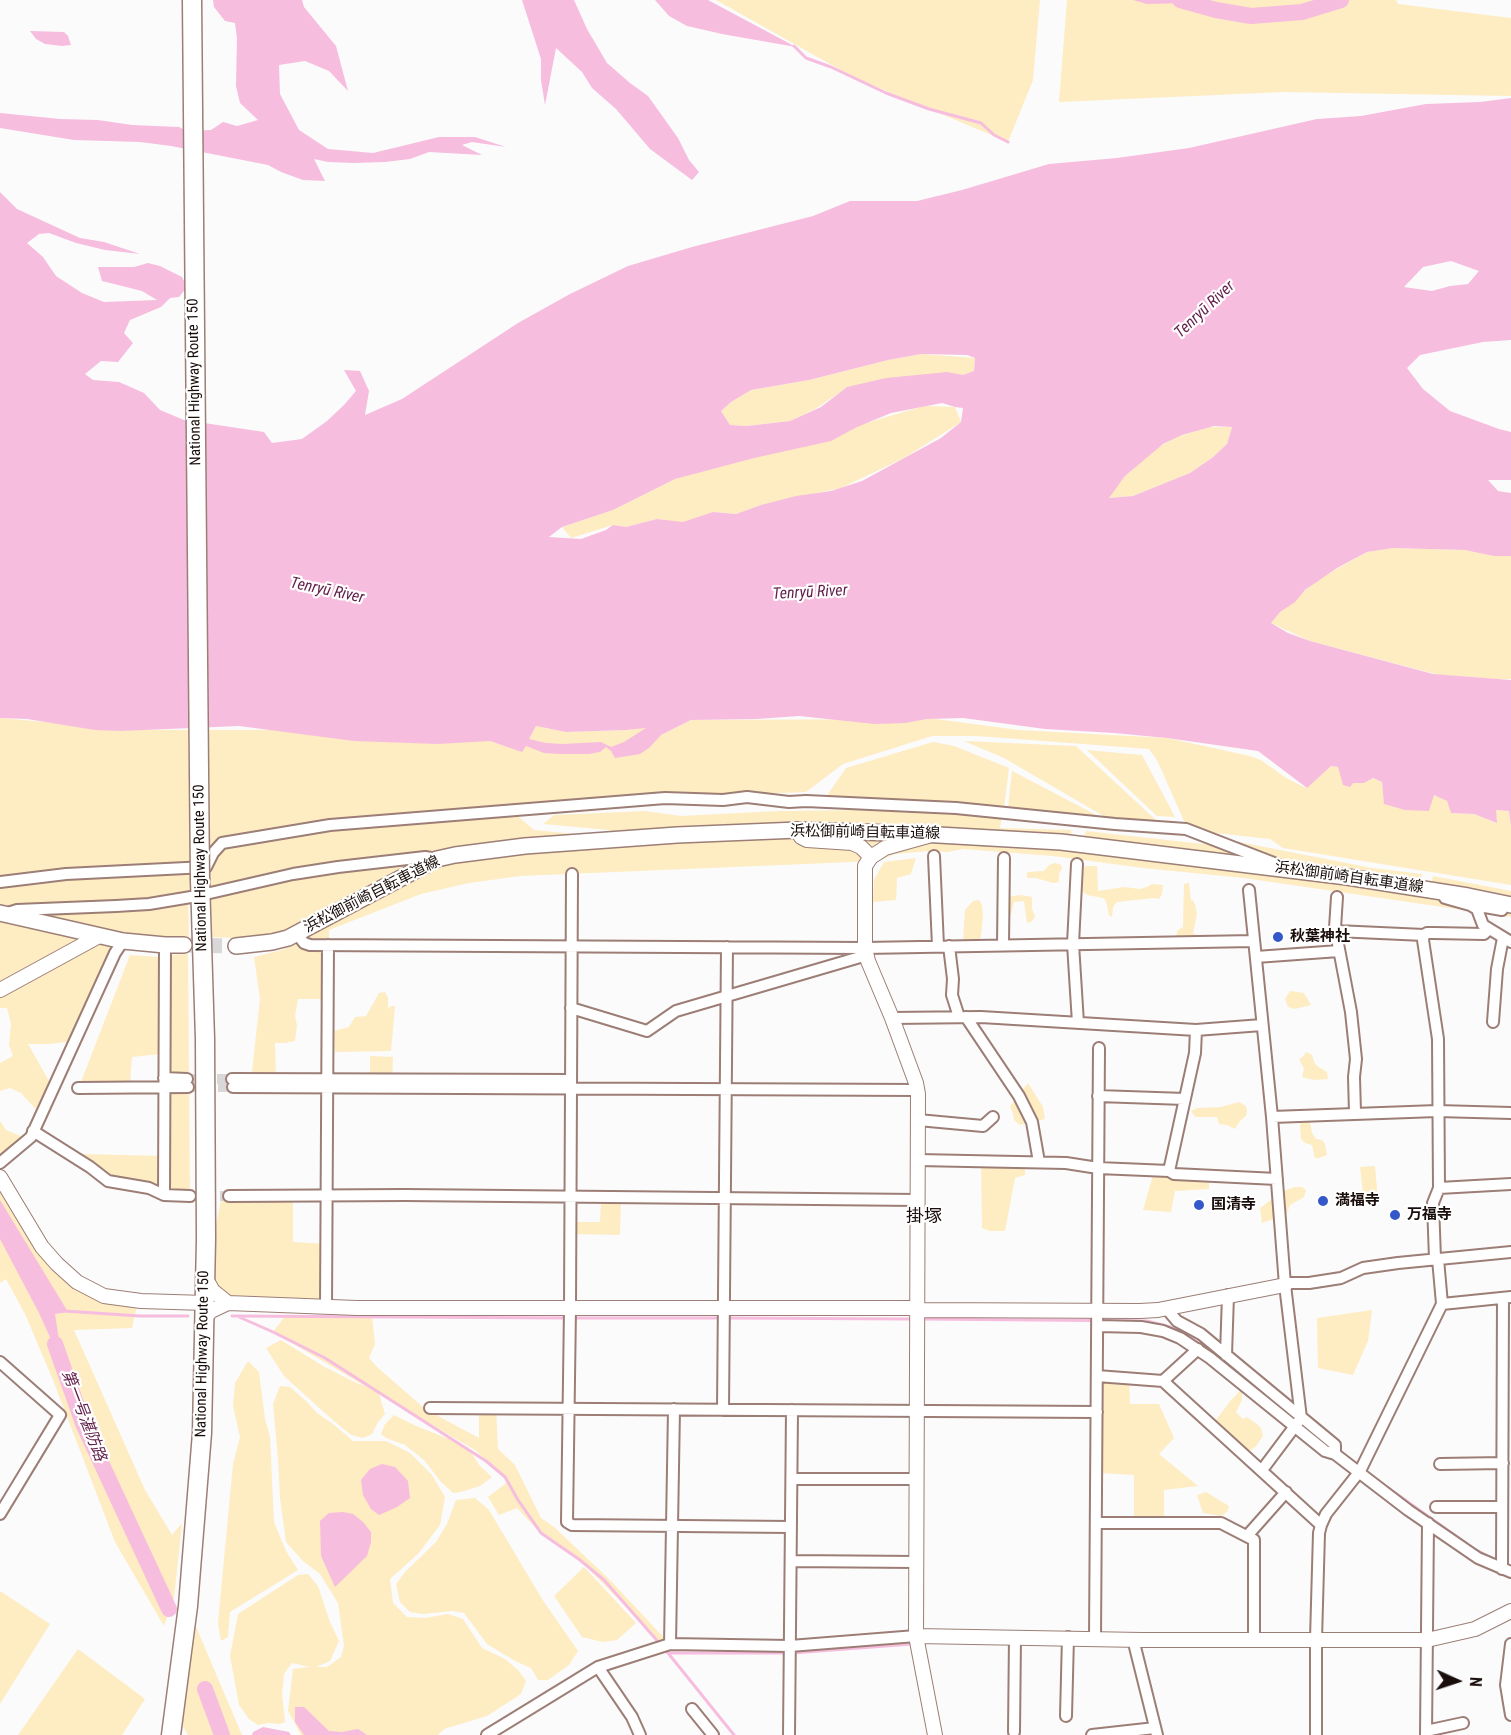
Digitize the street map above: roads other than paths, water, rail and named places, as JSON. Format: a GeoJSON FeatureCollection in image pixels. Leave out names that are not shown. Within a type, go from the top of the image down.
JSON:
{"type":"FeatureCollection","features":[{"type":"Feature","properties":{"kind":"highway","name":"National Highway Route 150"},"geometry":{"type":"LineString","coordinates":[[171,1735],[193,1558],[202,1432],[206,1279],[192,0]]}},
{"type":"Feature","properties":{"kind":"main road","name":"浜松御前崎自転車道線"},"geometry":{"type":"LineString","coordinates":[[236,946],[272,942],[297,934],[437,859],[471,852],[525,846],[677,835],[796,830],[935,834],[1061,842],[1293,870],[1511,905]]}},
{"type":"Feature","properties":{"kind":"main road"},"geometry":{"type":"LineString","coordinates":[[3,914],[123,941],[184,945]]}},
{"type":"Feature","properties":{"kind":"street"},"geometry":{"type":"LineString","coordinates":[[0,882],[66,874],[206,867],[213,853],[222,843],[330,825],[665,798],[723,800],[747,797],[789,802],[956,808],[1186,829],[1293,870]]}},
{"type":"Feature","properties":{"kind":"street"},"geometry":{"type":"LineString","coordinates":[[796,830],[801,837],[807,840],[852,843],[861,847],[871,857]]}},
{"type":"Feature","properties":{"kind":"street"},"geometry":{"type":"LineString","coordinates":[[935,834],[885,848],[871,857],[866,866],[866,951],[918,1090],[916,1636],[935,1735]]}},
{"type":"Feature","properties":{"kind":"street"},"geometry":{"type":"LineString","coordinates":[[934,856],[943,946],[953,979],[952,995],[963,1017],[1019,1096],[1032,1122],[1040,1162]]}},
{"type":"Feature","properties":{"kind":"street"},"geometry":{"type":"LineString","coordinates":[[3,914],[17,910],[149,903],[200,888],[338,867],[425,857],[437,859]]}},
{"type":"Feature","properties":{"kind":"street"},"geometry":{"type":"LineString","coordinates":[[1003,945],[1004,858]]}},
{"type":"Feature","properties":{"kind":"street"},"geometry":{"type":"LineString","coordinates":[[1077,864],[1073,944],[1078,1023]]}},
{"type":"Feature","properties":{"kind":"street"},"geometry":{"type":"LineString","coordinates":[[572,874],[567,1522],[572,1525],[791,1527]]}},
{"type":"Feature","properties":{"kind":"street"},"geometry":{"type":"LineString","coordinates":[[1249,890],[1272,1117],[1298,1423],[1262,1470]]}},
{"type":"Feature","properties":{"kind":"street"},"geometry":{"type":"LineString","coordinates":[[1428,890],[1434,896],[1470,905],[1477,909],[1483,925],[1507,940],[1497,969],[1493,1022]]}},
{"type":"Feature","properties":{"kind":"street"},"geometry":{"type":"LineString","coordinates":[[1337,897],[1336,931],[1351,1012],[1356,1059],[1355,1113]]}},
{"type":"Feature","properties":{"kind":"street"},"geometry":{"type":"LineString","coordinates":[[1477,909],[1485,907],[1511,912]]}},
{"type":"Feature","properties":{"kind":"street"},"geometry":{"type":"LineString","coordinates":[[1336,931],[1424,935],[1427,933],[1484,934],[1488,930]]}},
{"type":"Feature","properties":{"kind":"street"},"geometry":{"type":"LineString","coordinates":[[297,934],[304,943],[328,945],[727,947],[866,951],[943,946],[1254,940]]}},
{"type":"Feature","properties":{"kind":"street"},"geometry":{"type":"LineString","coordinates":[[1316,1735],[1316,1639],[1321,1525],[1326,1514],[1360,1471],[1442,1304],[1436,1259],[1433,1203],[1439,1188],[1438,1039],[1424,935]]}},
{"type":"Feature","properties":{"kind":"street"},"geometry":{"type":"LineString","coordinates":[[0,990],[99,936]]}},
{"type":"Feature","properties":{"kind":"street"},"geometry":{"type":"LineString","coordinates":[[0,1163],[31,1137],[115,953],[123,941]]}},
{"type":"Feature","properties":{"kind":"street"},"geometry":{"type":"LineString","coordinates":[[164,1195],[165,945]]}},
{"type":"Feature","properties":{"kind":"street"},"geometry":{"type":"LineString","coordinates":[[326,1307],[328,945]]}},
{"type":"Feature","properties":{"kind":"street"},"geometry":{"type":"LineString","coordinates":[[723,1410],[727,947]]}},
{"type":"Feature","properties":{"kind":"street"},"geometry":{"type":"LineString","coordinates":[[571,1008],[647,1030],[676,1011],[866,951]]}},
{"type":"Feature","properties":{"kind":"street"},"geometry":{"type":"LineString","coordinates":[[1256,957],[1339,951]]}},
{"type":"Feature","properties":{"kind":"street"},"geometry":{"type":"LineString","coordinates":[[892,1018],[963,1017],[1196,1030],[1262,1025]]}},
{"type":"Feature","properties":{"kind":"street"},"geometry":{"type":"LineString","coordinates":[[1169,1171],[1195,1053],[1196,1030]]}},
{"type":"Feature","properties":{"kind":"street"},"geometry":{"type":"LineString","coordinates":[[1095,1638],[1099,1048]]}},
{"type":"Feature","properties":{"kind":"street"},"geometry":{"type":"LineString","coordinates":[[78,1088],[187,1083]]}},
{"type":"Feature","properties":{"kind":"street"},"geometry":{"type":"LineString","coordinates":[[233,1083],[918,1090]]}},
{"type":"Feature","properties":{"kind":"street"},"geometry":{"type":"LineString","coordinates":[[1098,1096],[1185,1099]]}},
{"type":"Feature","properties":{"kind":"street"},"geometry":{"type":"LineString","coordinates":[[1272,1117],[1437,1111],[1511,1113]]}},
{"type":"Feature","properties":{"kind":"street"},"geometry":{"type":"LineString","coordinates":[[918,1120],[983,1126],[993,1117]]}},
{"type":"Feature","properties":{"kind":"street"},"geometry":{"type":"LineString","coordinates":[[33,1131],[108,1181],[149,1188],[164,1195],[190,1196]]}},
{"type":"Feature","properties":{"kind":"street"},"geometry":{"type":"LineString","coordinates":[[918,1160],[1066,1162],[1098,1168],[1277,1179]]}},
{"type":"Feature","properties":{"kind":"street"},"geometry":{"type":"LineString","coordinates":[[0,1177],[42,1247],[77,1282],[104,1296],[211,1311],[228,1303],[326,1307],[909,1308],[918,1310],[1140,1311],[1166,1308],[1285,1284],[1341,1278],[1363,1268],[1511,1252]]}},
{"type":"Feature","properties":{"kind":"street"},"geometry":{"type":"LineString","coordinates":[[1439,1188],[1511,1184]]}},
{"type":"Feature","properties":{"kind":"street"},"geometry":{"type":"LineString","coordinates":[[229,1196],[918,1200]]}},
{"type":"Feature","properties":{"kind":"street"},"geometry":{"type":"LineString","coordinates":[[206,1279],[213,1291],[228,1303]]}},
{"type":"Feature","properties":{"kind":"street"},"geometry":{"type":"LineString","coordinates":[[1226,1355],[1228,1295]]}},
{"type":"Feature","properties":{"kind":"street"},"geometry":{"type":"LineString","coordinates":[[1098,1326],[1141,1327],[1163,1331],[1180,1338],[1298,1423],[1335,1445],[1335,1454],[1408,1510],[1478,1558],[1506,1571],[1502,1507],[1507,1297],[1442,1304]]}},
{"type":"Feature","properties":{"kind":"street"},"geometry":{"type":"LineString","coordinates":[[1166,1308],[1177,1321],[1201,1334],[1226,1355],[1298,1423]]}},
{"type":"Feature","properties":{"kind":"street"},"geometry":{"type":"LineString","coordinates":[[1163,1381],[1198,1350]]}},
{"type":"Feature","properties":{"kind":"street"},"geometry":{"type":"LineString","coordinates":[[0,1362],[60,1415],[0,1514]]}},
{"type":"Feature","properties":{"kind":"street"},"geometry":{"type":"LineString","coordinates":[[1097,1376],[1163,1381],[1321,1525]]}},
{"type":"Feature","properties":{"kind":"street"},"geometry":{"type":"LineString","coordinates":[[430,1408],[1097,1412]]}},
{"type":"Feature","properties":{"kind":"street"},"geometry":{"type":"LineString","coordinates":[[670,1644],[674,1409]]}},
{"type":"Feature","properties":{"kind":"street"},"geometry":{"type":"LineString","coordinates":[[789,1735],[792,1410]]}},
{"type":"Feature","properties":{"kind":"street"},"geometry":{"type":"LineString","coordinates":[[1440,1464],[1503,1463]]}},
{"type":"Feature","properties":{"kind":"street"},"geometry":{"type":"LineString","coordinates":[[792,1479],[916,1479]]}},
{"type":"Feature","properties":{"kind":"street"},"geometry":{"type":"LineString","coordinates":[[1247,1536],[1286,1492]]}},
{"type":"Feature","properties":{"kind":"street"},"geometry":{"type":"LineString","coordinates":[[1436,1507],[1502,1507]]}},
{"type":"Feature","properties":{"kind":"street"},"geometry":{"type":"LineString","coordinates":[[1096,1523],[1221,1523],[1254,1540],[1254,1639]]}},
{"type":"Feature","properties":{"kind":"street"},"geometry":{"type":"LineString","coordinates":[[1428,1523],[1426,1733],[1463,1723]]}},
{"type":"Feature","properties":{"kind":"street"},"geometry":{"type":"LineString","coordinates":[[791,1561],[916,1562]]}},
{"type":"Feature","properties":{"kind":"street"},"geometry":{"type":"LineString","coordinates":[[487,1735],[598,1666],[670,1644],[790,1646],[916,1636],[1427,1640],[1476,1629],[1511,1611]]}},
{"type":"Feature","properties":{"kind":"street"},"geometry":{"type":"LineString","coordinates":[[1014,1732],[1015,1637]]}},
{"type":"Feature","properties":{"kind":"street"},"geometry":{"type":"LineString","coordinates":[[1066,1716],[1068,1638]]}},
{"type":"Feature","properties":{"kind":"street"},"geometry":{"type":"LineString","coordinates":[[1092,1735],[1156,1731],[1133,1639]]}},
{"type":"Feature","properties":{"kind":"street"},"geometry":{"type":"LineString","coordinates":[[1511,1644],[1506,1685],[1511,1715]]}},
{"type":"Feature","properties":{"kind":"street"},"geometry":{"type":"LineString","coordinates":[[598,1666],[632,1718],[640,1735]]}},
{"type":"Feature","properties":{"kind":"street"},"geometry":{"type":"LineString","coordinates":[[692,1709],[714,1735]]}},
{"type":"Feature","properties":{"kind":"water"},"geometry":{"type":"Polygon","coordinates":[[[213,0],[302,0],[304,7],[336,46],[348,91],[329,71],[305,61],[279,65],[280,94],[299,130],[328,149],[373,153],[439,137],[475,137],[506,147],[472,142],[462,145],[482,155],[429,152],[410,159],[385,162],[328,162],[314,159],[325,181],[303,180],[268,165],[171,146],[140,142],[74,140],[0,128],[0,113],[179,127],[187,131],[211,130],[223,122],[237,126],[258,120],[240,103],[236,86],[235,23],[225,21],[214,7],[213,0]]]}},
{"type":"Feature","properties":{"kind":"water"},"geometry":{"type":"Polygon","coordinates":[[[522,0],[574,0],[587,29],[607,63],[648,96],[678,138],[689,160],[699,172],[692,180],[650,149],[616,109],[592,88],[582,72],[556,48],[545,105],[541,80],[541,59],[522,0]]]}},
{"type":"Feature","properties":{"kind":"water"},"geometry":{"type":"Polygon","coordinates":[[[655,0],[708,0],[796,47],[687,26],[669,16],[655,0]]]}},
{"type":"Feature","properties":{"kind":"water"},"geometry":{"type":"Polygon","coordinates":[[[1133,0],[1184,0],[1189,3],[1147,4],[1133,0]]]}},
{"type":"Feature","properties":{"kind":"water"},"geometry":{"type":"Polygon","coordinates":[[[30,31],[64,32],[71,45],[45,44],[36,39],[30,31]]]}},
{"type":"Feature","properties":{"kind":"water","name":"Tenryū River"},"geometry":{"type":"Polygon","coordinates":[[[1511,98],[1511,340],[1483,342],[1420,355],[1407,368],[1423,389],[1450,411],[1511,432],[1511,480],[1488,480],[1498,491],[1511,493],[1511,556],[1494,556],[1465,550],[1393,548],[1367,552],[1337,568],[1305,590],[1271,623],[1288,633],[1310,641],[1433,674],[1511,680],[1511,826],[1509,811],[1496,810],[1497,823],[1474,814],[1451,813],[1447,801],[1434,795],[1429,811],[1405,810],[1384,804],[1382,782],[1373,778],[1364,783],[1353,783],[1350,787],[1343,785],[1338,767],[1331,766],[1307,788],[1258,751],[1167,738],[1045,729],[963,718],[875,724],[799,716],[691,720],[661,735],[640,754],[615,758],[606,747],[600,752],[589,754],[560,754],[544,753],[526,746],[522,752],[490,741],[438,744],[354,741],[239,726],[95,730],[27,719],[0,718],[0,192],[17,209],[80,238],[104,242],[140,254],[105,250],[49,233],[39,234],[27,243],[43,257],[56,276],[82,293],[104,302],[157,300],[142,291],[102,281],[98,267],[134,267],[148,263],[182,277],[187,287],[179,297],[170,298],[161,307],[130,320],[124,333],[133,343],[118,362],[101,361],[85,374],[93,380],[119,382],[144,393],[160,410],[184,420],[264,432],[272,443],[302,439],[344,405],[356,391],[344,370],[360,371],[369,391],[365,415],[402,399],[518,323],[570,294],[628,266],[813,216],[850,201],[917,201],[1049,164],[1189,148],[1317,119],[1361,116],[1426,104],[1480,102],[1511,98]],[[1451,261],[1423,267],[1404,287],[1432,291],[1468,284],[1479,271],[1451,261]],[[921,354],[809,380],[751,390],[721,411],[730,425],[747,426],[790,421],[821,407],[847,387],[886,378],[947,372],[963,375],[974,371],[975,358],[967,355],[921,354]],[[942,403],[891,413],[831,441],[675,479],[613,510],[562,527],[549,537],[581,539],[613,525],[626,527],[657,519],[683,522],[713,512],[736,514],[796,496],[831,491],[862,481],[941,438],[961,422],[963,408],[942,403]],[[1214,426],[1182,435],[1163,444],[1125,476],[1109,498],[1133,496],[1190,473],[1227,444],[1232,427],[1214,426]],[[536,726],[529,739],[546,743],[601,742],[611,747],[624,742],[646,728],[566,732],[536,726]]]}},
{"type":"Feature","properties":{"kind":"water"},"geometry":{"type":"Polygon","coordinates":[[[0,1200],[68,1312],[55,1314],[63,1366],[39,1313],[0,1239],[0,1200]]]}},
{"type":"Feature","properties":{"kind":"water"},"geometry":{"type":"Polygon","coordinates":[[[382,1464],[395,1467],[408,1481],[410,1498],[379,1515],[371,1509],[363,1495],[361,1480],[370,1469],[382,1464]]]}},
{"type":"Feature","properties":{"kind":"water"},"geometry":{"type":"Polygon","coordinates":[[[329,1513],[353,1514],[363,1522],[371,1532],[371,1542],[367,1556],[335,1587],[321,1556],[320,1521],[329,1513]]]}},
{"type":"Feature","properties":{"kind":"water"},"geometry":{"type":"Polygon","coordinates":[[[295,1707],[304,1707],[329,1731],[342,1732],[358,1729],[367,1735],[304,1735],[295,1722],[295,1707]]]}},
{"type":"Feature","properties":{"kind":"water"},"geometry":{"type":"Polygon","coordinates":[[[263,1727],[289,1732],[291,1735],[252,1735],[253,1732],[263,1727]]]}},
{"type":"Feature","properties":{"kind":"waterway"},"geometry":{"type":"LineString","coordinates":[[1180,0],[1216,10],[1251,16],[1302,12],[1341,0]]}},
{"type":"Feature","properties":{"kind":"waterway"},"geometry":{"type":"LineString","coordinates":[[794,46],[806,58],[886,93],[929,109],[981,123],[994,135],[1008,142]]}},
{"type":"Feature","properties":{"kind":"waterway"},"geometry":{"type":"LineString","coordinates":[[64,1311],[140,1316],[188,1316]]}},
{"type":"Feature","properties":{"kind":"waterway"},"geometry":{"type":"LineString","coordinates":[[232,1316],[567,1318]]}},
{"type":"Feature","properties":{"kind":"waterway"},"geometry":{"type":"LineString","coordinates":[[239,1317],[325,1358],[486,1461],[505,1477],[541,1533],[604,1580],[668,1653],[734,1735]]}},
{"type":"Feature","properties":{"kind":"waterway"},"geometry":{"type":"LineString","coordinates":[[574,1318],[720,1318]]}},
{"type":"Feature","properties":{"kind":"waterway"},"geometry":{"type":"LineString","coordinates":[[727,1318],[912,1319]]}},
{"type":"Feature","properties":{"kind":"waterway"},"geometry":{"type":"LineString","coordinates":[[922,1319],[1147,1321],[1170,1327],[1187,1335],[1210,1352]]}},
{"type":"Feature","properties":{"kind":"waterway","name":"第一号湛防路"},"geometry":{"type":"LineString","coordinates":[[55,1344],[84,1426],[169,1609]]}},
{"type":"Feature","properties":{"kind":"waterway"},"geometry":{"type":"LineString","coordinates":[[1288,1414],[1320,1439]]}},
{"type":"Feature","properties":{"kind":"waterway"},"geometry":{"type":"LineString","coordinates":[[1387,1487],[1467,1544]]}},
{"type":"Feature","properties":{"kind":"waterway"},"geometry":{"type":"LineString","coordinates":[[1472,1548],[1498,1561]]}},
{"type":"Feature","properties":{"kind":"waterway"},"geometry":{"type":"LineString","coordinates":[[793,1653],[912,1644]]}},
{"type":"Feature","properties":{"kind":"waterway"},"geometry":{"type":"LineString","coordinates":[[668,1653],[787,1653]]}},
{"type":"Feature","properties":{"kind":"waterway","name":"第一号湛防路"},"geometry":{"type":"LineString","coordinates":[[205,1689],[222,1735]]}},
{"type":"Feature","properties":{"kind":"tunnel"},"geometry":{"type":"LineString","coordinates":[[184,945],[236,946]]}},
{"type":"Feature","properties":{"kind":"tunnel"},"geometry":{"type":"LineString","coordinates":[[187,1079],[232,1079]]}},
{"type":"Feature","properties":{"kind":"tunnel"},"geometry":{"type":"LineString","coordinates":[[188,1087],[233,1087]]}},
{"type":"Feature","properties":{"kind":"tunnel"},"geometry":{"type":"LineString","coordinates":[[190,1196],[229,1196]]}},
{"type":"Feature","properties":{"kind":"place","name":"秋葉神社"},"geometry":{"type":"Point","coordinates":[1278,937]}},
{"type":"Feature","properties":{"kind":"place","name":"満福寺"},"geometry":{"type":"Point","coordinates":[1323,1201]}},
{"type":"Feature","properties":{"kind":"place","name":"国清寺"},"geometry":{"type":"Point","coordinates":[1199,1205]}},
{"type":"Feature","properties":{"kind":"place","name":"万福寺"},"geometry":{"type":"Point","coordinates":[1395,1215]}},
{"type":"Feature","properties":{"kind":"district","name":"掛塚"},"geometry":{"type":"Point","coordinates":[924,1217]}}]}
